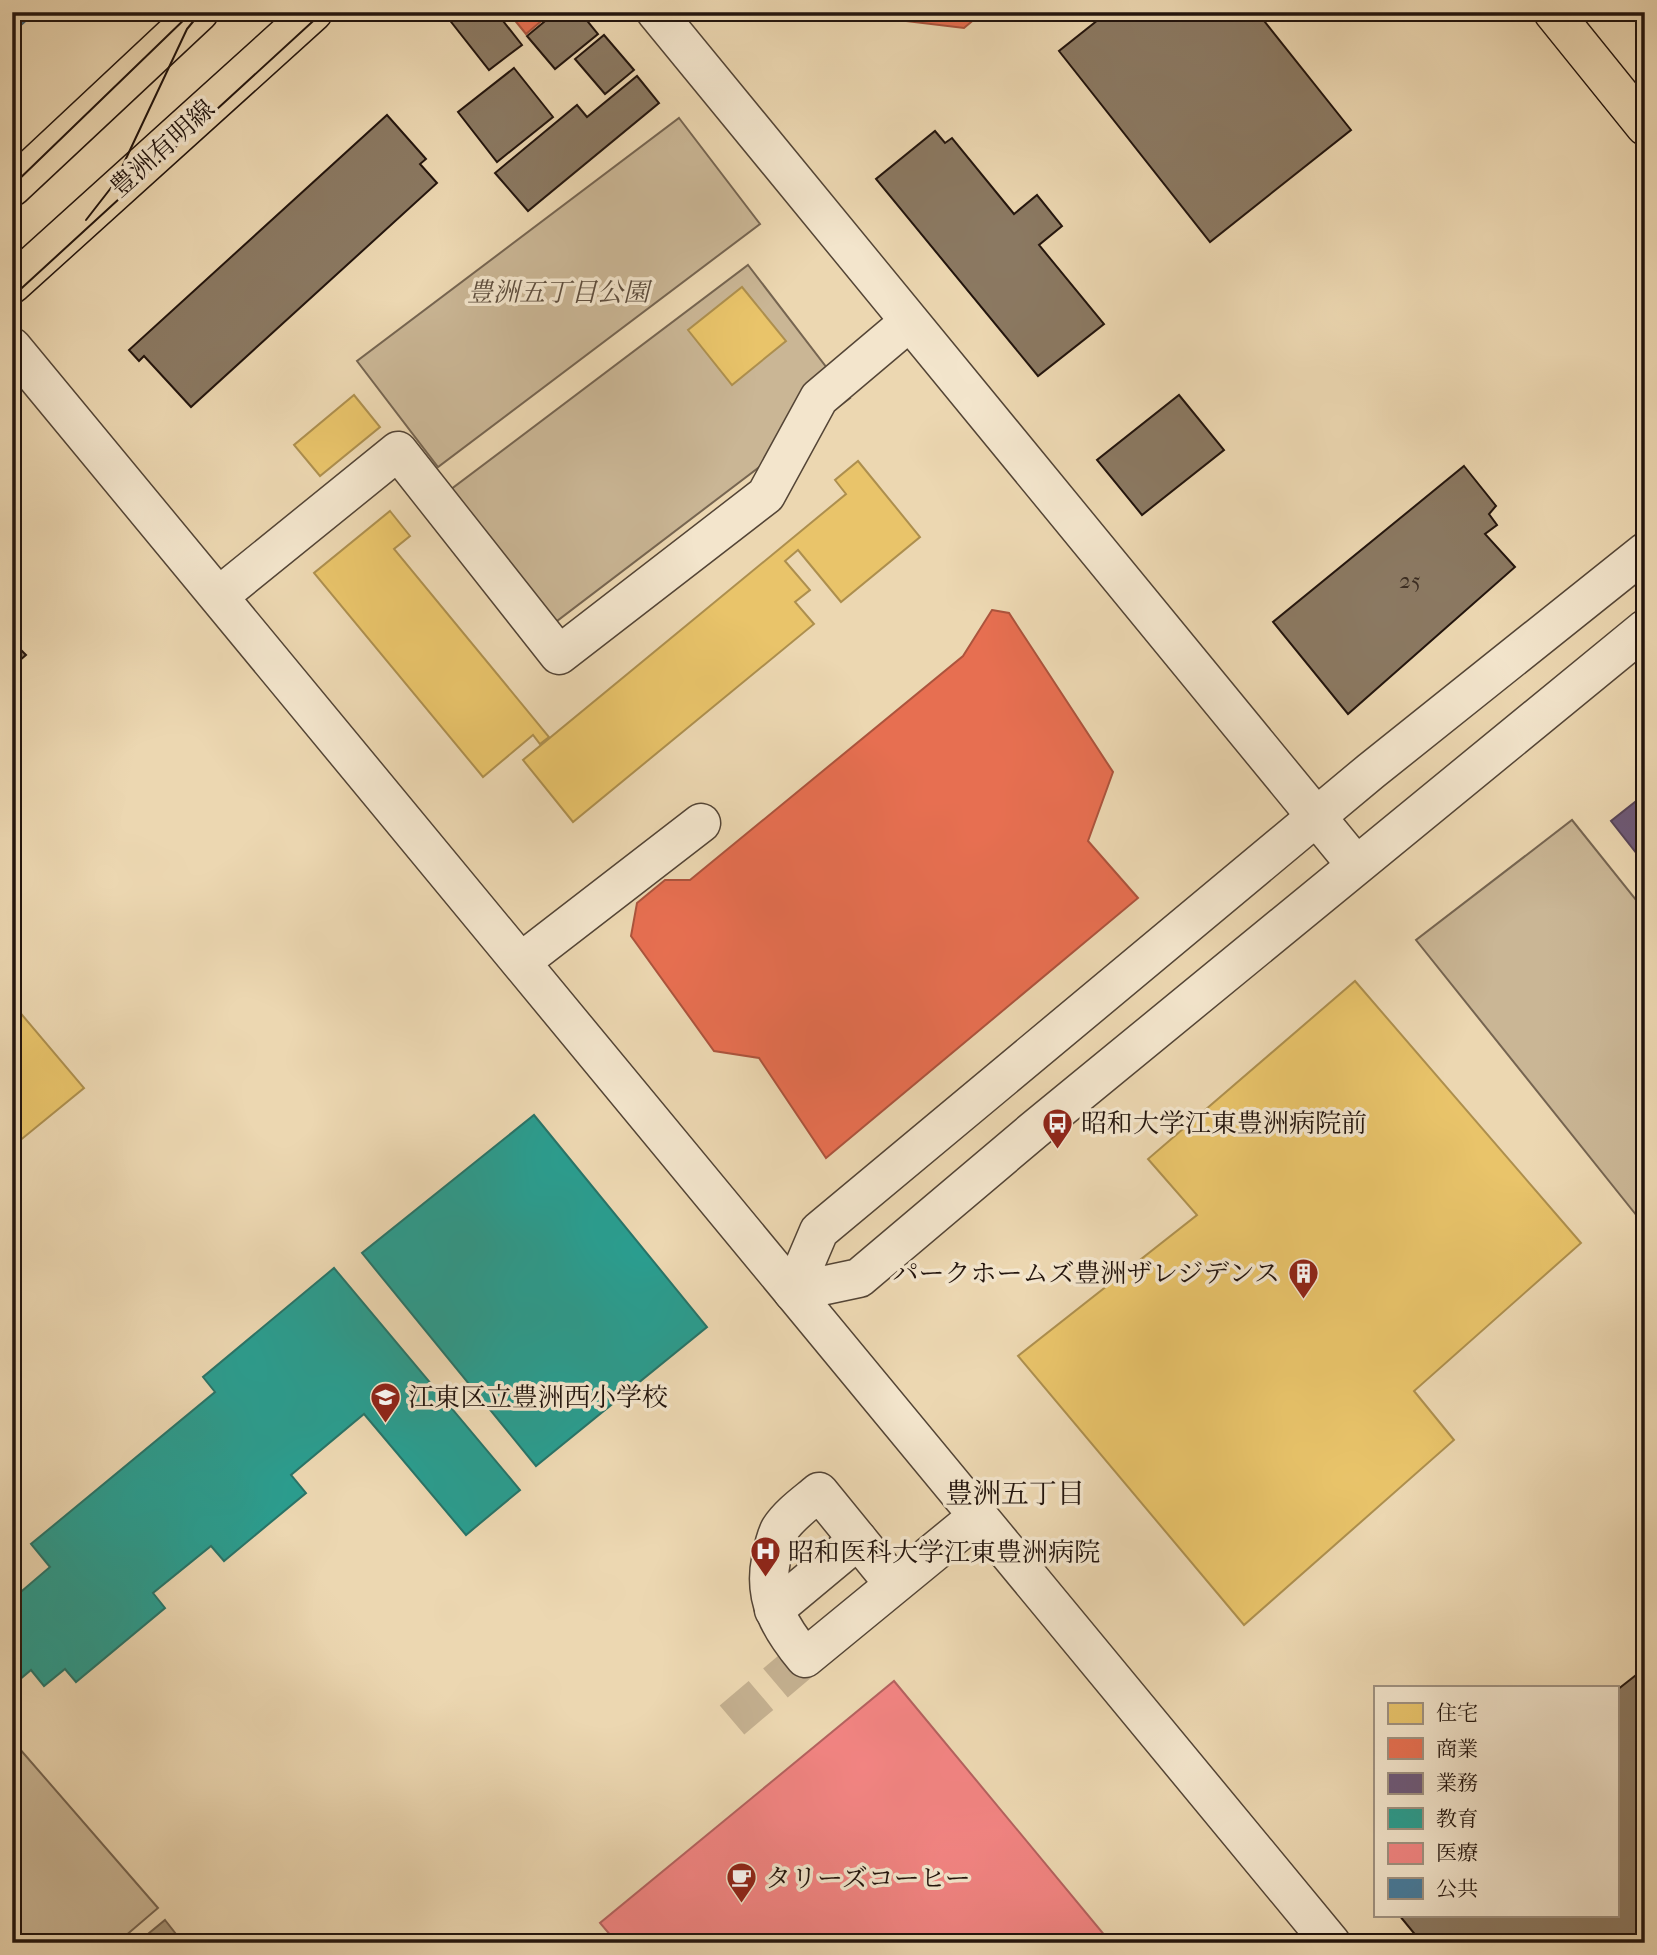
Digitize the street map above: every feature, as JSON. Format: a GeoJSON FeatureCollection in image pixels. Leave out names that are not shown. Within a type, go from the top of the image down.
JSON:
{"type":"FeatureCollection","features":[{"type":"Feature","properties":{"kind":"main road"},"geometry":{"type":"LineString","coordinates":[[12,187],[199,12]]}},
{"type":"Feature","properties":{"kind":"main road","name":"豊洲有明線"},"geometry":{"type":"LineString","coordinates":[[12,284],[313,12]]}},
{"type":"Feature","properties":{"kind":"main road"},"geometry":{"type":"LineString","coordinates":[[1553,12],[1645,126]]}},
{"type":"Feature","properties":{"kind":"street"},"geometry":{"type":"LineString","coordinates":[[656,12],[1356,865]]}},
{"type":"Feature","properties":{"kind":"street"},"geometry":{"type":"LineString","coordinates":[[219,596],[398,451],[559,655],[765,495],[819,398],[909,322]]}},
{"type":"Feature","properties":{"kind":"street"},"geometry":{"type":"LineString","coordinates":[[12,347],[1331,1943]]}},
{"type":"Feature","properties":{"kind":"street"},"geometry":{"type":"LineString","coordinates":[[793,1292],[819,1231],[1316,817],[1645,552]]}},
{"type":"Feature","properties":{"kind":"street"},"geometry":{"type":"LineString","coordinates":[[793,1292],[859,1278],[1034,1130],[1645,629]]}},
{"type":"Feature","properties":{"kind":"street"},"geometry":{"type":"LineString","coordinates":[[521,962],[701,824]]}},
{"type":"Feature","properties":{"kind":"street"},"geometry":{"type":"LineString","coordinates":[[894,1584],[819,1492],[779,1530],[768,1581],[774,1610],[782,1628],[805,1658],[978,1516]]}},
{"type":"Feature","properties":{"kind":"street"},"geometry":{"type":"LineString","coordinates":[[774,1610],[858,1540]]}},
{"type":"Feature","properties":{"kind":"green space","name":"豊洲五丁目公園"},"geometry":{"type":"Polygon","coordinates":[[[679,118],[760,224],[438,467],[357,361],[679,118]]]}},
{"type":"Feature","properties":{"kind":"green space"},"geometry":{"type":"Polygon","coordinates":[[[748,265],[850,398],[553,624],[450,490],[748,265]]]}},
{"type":"Feature","properties":{"kind":"green space"},"geometry":{"type":"Polygon","coordinates":[[[1572,820],[1645,911],[1645,1226],[1416,940],[1572,820]]]}},
{"type":"Feature","properties":{"kind":"green space"},"geometry":{"type":"Polygon","coordinates":[[[12,1740],[158,1908],[117,1943],[12,1943],[12,1740]]]}},
{"type":"Feature","properties":{"kind":"shaded area"},"geometry":{"type":"Polygon","coordinates":[[[165,1920],[183,1943],[137,1943],[165,1920]]]}},
{"type":"Feature","properties":{"kind":"building: 住宅"},"geometry":{"type":"Polygon","coordinates":[[[742,287],[786,341],[732,385],[688,330],[742,287]]]}},
{"type":"Feature","properties":{"kind":"building: 住宅"},"geometry":{"type":"Polygon","coordinates":[[[354,395],[380,427],[320,476],[294,445],[354,395]]]}},
{"type":"Feature","properties":{"kind":"building: 住宅"},"geometry":{"type":"Polygon","coordinates":[[[858,461],[920,537],[841,602],[798,550],[785,561],[810,590],[795,602],[814,624],[573,822],[523,760],[846,494],[835,480],[858,461]]]}},
{"type":"Feature","properties":{"kind":"building: 住宅"},"geometry":{"type":"Polygon","coordinates":[[[390,511],[410,536],[394,549],[549,737],[540,744],[533,735],[483,777],[314,573],[390,511]]]}},
{"type":"Feature","properties":{"kind":"building: 住宅","name":"パークホームズ豊洲ザレジデンス"},"geometry":{"type":"Polygon","coordinates":[[[1355,981],[1581,1243],[1414,1391],[1454,1440],[1244,1625],[1018,1356],[1197,1215],[1148,1159],[1355,981]]]}},
{"type":"Feature","properties":{"kind":"building: 住宅"},"geometry":{"type":"Polygon","coordinates":[[[12,1003],[84,1088],[12,1147],[12,1003]]]}},
{"type":"Feature","properties":{"kind":"building: 商業"},"geometry":{"type":"Polygon","coordinates":[[[508,12],[552,12],[526,34],[508,12]]]}},
{"type":"Feature","properties":{"kind":"building: 商業"},"geometry":{"type":"Polygon","coordinates":[[[831,12],[983,12],[964,28],[831,12]]]}},
{"type":"Feature","properties":{"kind":"building: 商業"},"geometry":{"type":"Polygon","coordinates":[[[992,610],[1009,613],[1113,772],[1088,841],[1138,898],[826,1158],[759,1058],[714,1051],[631,936],[637,903],[665,880],[690,880],[963,656],[992,610]]]}},
{"type":"Feature","properties":{"kind":"building: 業務"},"geometry":{"type":"Polygon","coordinates":[[[1645,794],[1645,864],[1611,821],[1645,794]]]}},
{"type":"Feature","properties":{"kind":"building: 教育"},"geometry":{"type":"Polygon","coordinates":[[[534,1115],[707,1327],[536,1466],[362,1253],[534,1115]]]}},
{"type":"Feature","properties":{"kind":"building: 教育"},"geometry":{"type":"Polygon","coordinates":[[[334,1268],[520,1490],[466,1535],[364,1414],[291,1475],[306,1493],[224,1561],[211,1546],[153,1593],[165,1608],[76,1682],[65,1669],[44,1686],[31,1670],[12,1686],[12,1591],[16,1596],[50,1567],[31,1544],[215,1392],[203,1377],[334,1268]]]}},
{"type":"Feature","properties":{"kind":"building: 医療"},"geometry":{"type":"Polygon","coordinates":[[[894,1681],[1111,1943],[617,1943],[600,1923],[894,1681]]]}},
{"type":"Feature","properties":{"kind":"building: 公共"},"geometry":{"type":"Polygon","coordinates":[[[12,12],[36,12],[13,32],[12,12]]]}},
{"type":"Feature","properties":{"kind":"building: その他"},"geometry":{"type":"Polygon","coordinates":[[[455,12],[496,12],[522,45],[489,70],[448,18],[455,12]]]}},
{"type":"Feature","properties":{"kind":"building: その他"},"geometry":{"type":"Polygon","coordinates":[[[556,12],[580,12],[598,34],[555,69],[527,36],[556,12]]]}},
{"type":"Feature","properties":{"kind":"building: その他"},"geometry":{"type":"Polygon","coordinates":[[[1108,12],[1257,12],[1351,130],[1210,242],[1059,51],[1108,12]]]}},
{"type":"Feature","properties":{"kind":"building: その他"},"geometry":{"type":"Polygon","coordinates":[[[604,35],[634,70],[605,94],[575,59],[604,35]]]}},
{"type":"Feature","properties":{"kind":"building: その他"},"geometry":{"type":"Polygon","coordinates":[[[514,68],[553,117],[497,162],[458,112],[514,68]]]}},
{"type":"Feature","properties":{"kind":"building: その他"},"geometry":{"type":"Polygon","coordinates":[[[637,76],[659,103],[528,211],[495,173],[577,105],[587,117],[637,76]]]}},
{"type":"Feature","properties":{"kind":"building: その他"},"geometry":{"type":"Polygon","coordinates":[[[387,115],[426,159],[420,164],[437,183],[191,407],[144,356],[139,361],[129,350],[387,115]]]}},
{"type":"Feature","properties":{"kind":"building: その他"},"geometry":{"type":"Polygon","coordinates":[[[935,131],[945,143],[952,138],[1014,214],[1037,195],[1062,226],[1039,245],[1104,324],[1038,376],[876,179],[935,131]]]}},
{"type":"Feature","properties":{"kind":"building: その他"},"geometry":{"type":"Polygon","coordinates":[[[1179,395],[1224,450],[1142,515],[1097,460],[1179,395]]]}},
{"type":"Feature","properties":{"kind":"building: その他"},"geometry":{"type":"Polygon","coordinates":[[[1464,466],[1496,506],[1489,514],[1497,525],[1485,534],[1515,567],[1348,714],[1273,622],[1464,466]]]}},
{"type":"Feature","properties":{"kind":"building: その他"},"geometry":{"type":"Polygon","coordinates":[[[12,641],[26,655],[12,667],[12,641]]]}},
{"type":"Feature","properties":{"kind":"building: その他"},"geometry":{"type":"Polygon","coordinates":[[[1645,1668],[1645,1943],[1422,1943],[1400,1916],[1618,1916],[1618,1689],[1645,1668]]]}},
{"type":"Feature","properties":{"kind":"tunnel"},"geometry":{"type":"LineString","coordinates":[[732,1720],[805,1658]]}},
{"type":"Feature","properties":{"kind":"tram line"},"geometry":{"type":"LineString","coordinates":[[86,220],[114,184],[187,29],[201,12]]}},
{"type":"Feature","properties":{"kind":"tram line"},"geometry":{"type":"LineString","coordinates":[[12,297],[323,12]]}},
{"type":"Feature","properties":{"kind":"tram line"},"geometry":{"type":"LineString","coordinates":[[12,186],[191,13]]}},
{"type":"Feature","properties":{"kind":"place","name":"昭和大学江東豊洲病院前"},"geometry":{"type":"Point","coordinates":[1058,1150]}},
{"type":"Feature","properties":{"kind":"place","name":"パークホームズ豊洲ザレジデンス"},"geometry":{"type":"Point","coordinates":[1303,1300]}},
{"type":"Feature","properties":{"kind":"place","name":"江東区立豊洲西小学校"},"geometry":{"type":"Point","coordinates":[385,1424]}},
{"type":"Feature","properties":{"kind":"place","name":"昭和医科大学江東豊洲病院"},"geometry":{"type":"Point","coordinates":[765,1579]}},
{"type":"Feature","properties":{"kind":"place","name":"タリーズコーヒー"},"geometry":{"type":"Point","coordinates":[742,1905]}},
{"type":"Feature","properties":{"kind":"district","name":"豊洲五丁目"},"geometry":{"type":"Point","coordinates":[1015,1493]}}]}
